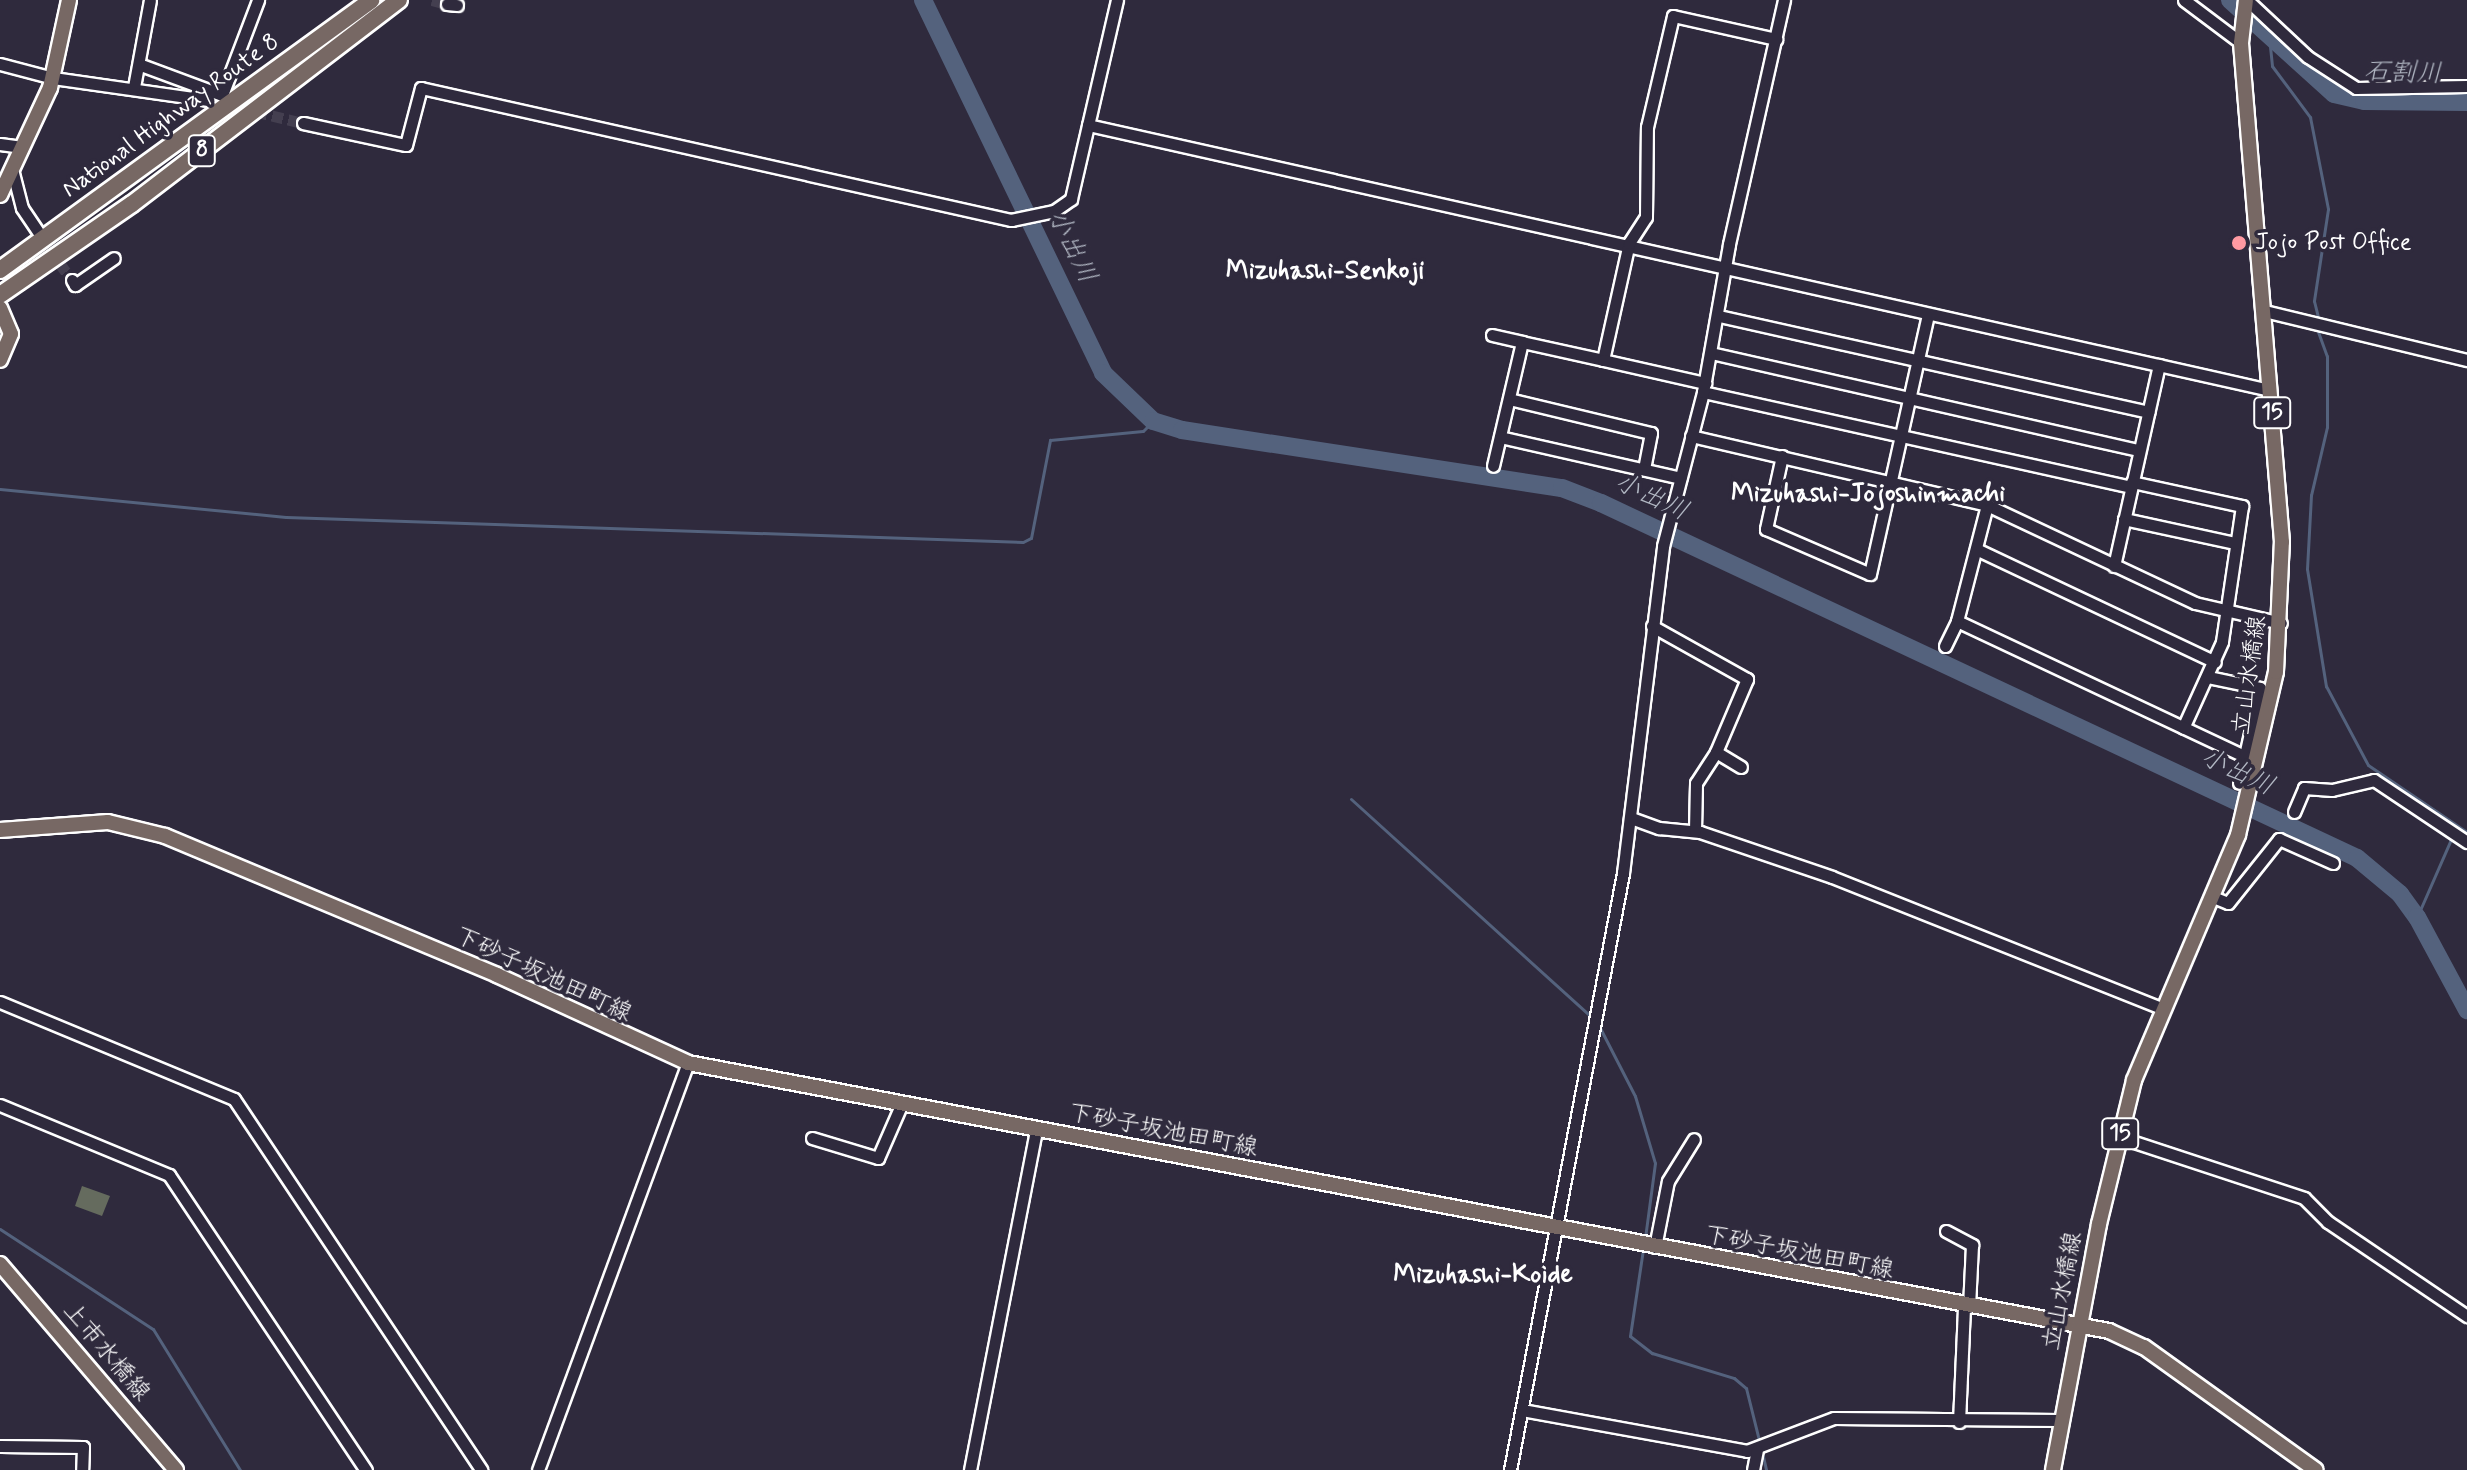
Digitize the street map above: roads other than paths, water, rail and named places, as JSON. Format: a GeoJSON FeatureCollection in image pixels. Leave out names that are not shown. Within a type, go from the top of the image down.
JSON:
{"type":"FeatureCollection","features":[{"type":"Feature","properties":{"kind":"highway","name":"National Highway Route 8"},"geometry":{"type":"LineString","coordinates":[[0,270],[371,0]]}},
{"type":"Feature","properties":{"kind":"highway","name":"National Highway Route 8"},"geometry":{"type":"LineString","coordinates":[[0,295],[132,204],[399,0]]}},
{"type":"Feature","properties":{"kind":"main road"},"geometry":{"type":"LineString","coordinates":[[1,191],[53,78],[69,0]]}},
{"type":"Feature","properties":{"kind":"main road","name":"立山水橋線"},"geometry":{"type":"LineString","coordinates":[[2053,1470],[2059,1420],[2119,1137],[2162,1008],[2213,897],[2244,815],[2244,788],[2268,721],[2281,623],[2282,542],[2241,38],[2246,0]]}},
{"type":"Feature","properties":{"kind":"main road"},"geometry":{"type":"LineString","coordinates":[[0,308],[11,334],[0,360]]}},
{"type":"Feature","properties":{"kind":"main road","name":"下砂子坂池田町線"},"geometry":{"type":"LineString","coordinates":[[0,830],[108,822],[165,836],[497,975],[688,1063],[1967,1306],[2079,1323],[2144,1347],[2316,1470]]}},
{"type":"Feature","properties":{"kind":"main road","name":"上市水橋線"},"geometry":{"type":"LineString","coordinates":[[0,1264],[176,1470]]}},
{"type":"Feature","properties":{"kind":"street"},"geometry":{"type":"LineString","coordinates":[[134,87],[141,65],[150,0]]}},
{"type":"Feature","properties":{"kind":"street"},"geometry":{"type":"LineString","coordinates":[[141,65],[222,95],[258,0]]}},
{"type":"Feature","properties":{"kind":"street"},"geometry":{"type":"LineString","coordinates":[[303,123],[406,145],[421,88],[1011,220],[1054,211],[1071,199],[1117,0]]}},
{"type":"Feature","properties":{"kind":"street"},"geometry":{"type":"LineString","coordinates":[[1510,1470],[1631,818],[1663,546],[1704,388],[1726,268],[1784,0]]}},
{"type":"Feature","properties":{"kind":"street"},"geometry":{"type":"LineString","coordinates":[[2184,0],[2241,38]]}},
{"type":"Feature","properties":{"kind":"street"},"geometry":{"type":"LineString","coordinates":[[2246,0],[2308,57],[2356,88],[2467,86]]}},
{"type":"Feature","properties":{"kind":"street"},"geometry":{"type":"LineString","coordinates":[[1603,360],[1629,243],[1649,204],[1647,127],[1673,16],[1776,39]]}},
{"type":"Feature","properties":{"kind":"street"},"geometry":{"type":"LineString","coordinates":[[0,64],[53,78],[134,87],[208,100]]}},
{"type":"Feature","properties":{"kind":"street"},"geometry":{"type":"LineString","coordinates":[[1088,125],[1629,243],[1726,268],[2270,390]]}},
{"type":"Feature","properties":{"kind":"street"},"geometry":{"type":"LineString","coordinates":[[0,144],[22,147]]}},
{"type":"Feature","properties":{"kind":"street"},"geometry":{"type":"LineString","coordinates":[[12,169],[22,208],[38,232]]}},
{"type":"Feature","properties":{"kind":"street"},"geometry":{"type":"LineString","coordinates":[[72,280],[75,285],[114,258]]}},
{"type":"Feature","properties":{"kind":"street"},"geometry":{"type":"LineString","coordinates":[[2264,311],[2467,360]]}},
{"type":"Feature","properties":{"kind":"street"},"geometry":{"type":"LineString","coordinates":[[1782,456],[1766,529],[1870,574],[1893,482],[1928,314]]}},
{"type":"Feature","properties":{"kind":"street"},"geometry":{"type":"LineString","coordinates":[[1719,316],[2148,412]]}},
{"type":"Feature","properties":{"kind":"street"},"geometry":{"type":"LineString","coordinates":[[1492,335],[1603,360],[1903,437],[2242,506],[2227,611],[2215,662],[2183,728]]}},
{"type":"Feature","properties":{"kind":"street"},"geometry":{"type":"LineString","coordinates":[[1493,466],[1522,342]]}},
{"type":"Feature","properties":{"kind":"street"},"geometry":{"type":"LineString","coordinates":[[1711,353],[2139,450]]}},
{"type":"Feature","properties":{"kind":"street"},"geometry":{"type":"LineString","coordinates":[[2114,566],[2159,365]]}},
{"type":"Feature","properties":{"kind":"street"},"geometry":{"type":"LineString","coordinates":[[1509,399],[1651,433],[1644,469]]}},
{"type":"Feature","properties":{"kind":"street"},"geometry":{"type":"LineString","coordinates":[[1691,436],[1987,505],[2195,603],[2281,623]]}},
{"type":"Feature","properties":{"kind":"street"},"geometry":{"type":"LineString","coordinates":[[1500,437],[1680,478]]}},
{"type":"Feature","properties":{"kind":"street"},"geometry":{"type":"LineString","coordinates":[[1945,646],[1957,621],[1987,505]]}},
{"type":"Feature","properties":{"kind":"street"},"geometry":{"type":"LineString","coordinates":[[2124,519],[2235,543]]}},
{"type":"Feature","properties":{"kind":"street"},"geometry":{"type":"LineString","coordinates":[[1976,549],[2215,662]]}},
{"type":"Feature","properties":{"kind":"street"},"geometry":{"type":"LineString","coordinates":[[1957,621],[2246,757]]}},
{"type":"Feature","properties":{"kind":"street"},"geometry":{"type":"LineString","coordinates":[[1652,626],[1747,679],[1716,752],[1696,783],[1695,831]]}},
{"type":"Feature","properties":{"kind":"street"},"geometry":{"type":"LineString","coordinates":[[2208,677],[2260,688],[2246,757],[2244,788]]}},
{"type":"Feature","properties":{"kind":"street"},"geometry":{"type":"LineString","coordinates":[[1716,752],[1741,767]]}},
{"type":"Feature","properties":{"kind":"street"},"geometry":{"type":"LineString","coordinates":[[2294,812],[2304,788],[2332,790],[2374,780],[2467,842]]}},
{"type":"Feature","properties":{"kind":"street"},"geometry":{"type":"LineString","coordinates":[[1631,818],[1695,831],[1832,877],[2162,1008]]}},
{"type":"Feature","properties":{"kind":"street"},"geometry":{"type":"LineString","coordinates":[[2213,897],[2228,903],[2279,839],[2333,863]]}},
{"type":"Feature","properties":{"kind":"street"},"geometry":{"type":"LineString","coordinates":[[0,1002],[234,1099],[481,1470]]}},
{"type":"Feature","properties":{"kind":"street"},"geometry":{"type":"LineString","coordinates":[[538,1470],[688,1063]]}},
{"type":"Feature","properties":{"kind":"street"},"geometry":{"type":"LineString","coordinates":[[812,1138],[878,1158],[902,1103]]}},
{"type":"Feature","properties":{"kind":"street"},"geometry":{"type":"LineString","coordinates":[[0,1105],[169,1175],[366,1470]]}},
{"type":"Feature","properties":{"kind":"street"},"geometry":{"type":"LineString","coordinates":[[970,1470],[1036,1129]]}},
{"type":"Feature","properties":{"kind":"street"},"geometry":{"type":"LineString","coordinates":[[2119,1137],[2304,1198],[2328,1222],[2467,1316]]}},
{"type":"Feature","properties":{"kind":"street"},"geometry":{"type":"LineString","coordinates":[[1655,1247],[1668,1181],[1694,1139]]}},
{"type":"Feature","properties":{"kind":"street"},"geometry":{"type":"LineString","coordinates":[[1946,1231],[1972,1245],[1959,1422]]}},
{"type":"Feature","properties":{"kind":"street"},"geometry":{"type":"LineString","coordinates":[[1522,1410],[1757,1450],[1834,1418],[1959,1422],[2059,1420]]}},
{"type":"Feature","properties":{"kind":"street"},"geometry":{"type":"LineString","coordinates":[[0,1446],[83,1447],[82,1470]]}},
{"type":"Feature","properties":{"kind":"street"},"geometry":{"type":"LineString","coordinates":[[1753,1470],[1757,1450]]}},
{"type":"Feature","properties":{"kind":"waterway","name":"小出川"},"geometry":{"type":"LineString","coordinates":[[923,0],[1103,373],[1153,421],[1182,430],[1562,488],[1601,503],[2357,858],[2400,894],[2417,917],[2467,1010]]}},
{"type":"Feature","properties":{"kind":"waterway","name":"石割川"},"geometry":{"type":"LineString","coordinates":[[2230,0],[2334,94],[2364,101],[2467,102]]}},
{"type":"Feature","properties":{"kind":"waterway"},"geometry":{"type":"LineString","coordinates":[[2269,37],[2272,66],[2310,117],[2328,209],[2314,301],[2319,321]]}},
{"type":"Feature","properties":{"kind":"waterway"},"geometry":{"type":"LineString","coordinates":[[2317,329],[2327,356],[2327,427],[2311,495],[2307,569],[2326,686],[2368,765],[2467,832]]}},
{"type":"Feature","properties":{"kind":"waterway"},"geometry":{"type":"LineString","coordinates":[[0,489],[286,517],[1023,542],[1031,538],[1050,440],[1143,431],[1153,421]]}},
{"type":"Feature","properties":{"kind":"waterway"},"geometry":{"type":"LineString","coordinates":[[1351,799],[1591,1017]]}},
{"type":"Feature","properties":{"kind":"waterway"},"geometry":{"type":"LineString","coordinates":[[2417,917],[2452,837]]}},
{"type":"Feature","properties":{"kind":"waterway"},"geometry":{"type":"LineString","coordinates":[[1599,1026],[1635,1096],[1655,1163],[1645,1238]]}},
{"type":"Feature","properties":{"kind":"waterway"},"geometry":{"type":"LineString","coordinates":[[0,1229],[153,1329],[240,1470]]}},
{"type":"Feature","properties":{"kind":"waterway"},"geometry":{"type":"LineString","coordinates":[[1643,1249],[1630,1336],[1652,1353],[1734,1378],[1746,1388],[1760,1444]]}},
{"type":"Feature","properties":{"kind":"waterway"},"geometry":{"type":"LineString","coordinates":[[1762,1452],[1766,1470]]}},
{"type":"Feature","properties":{"kind":"tunnel"},"geometry":{"type":"LineString","coordinates":[[432,0],[447,4]]}},
{"type":"Feature","properties":{"kind":"tunnel"},"geometry":{"type":"LineString","coordinates":[[208,100],[303,123]]}},
{"type":"Feature","properties":{"kind":"tunnel"},"geometry":{"type":"LineString","coordinates":[[40,236],[72,280]]}},
{"type":"Feature","properties":{"kind":"place","name":"Jojo Post Office"},"geometry":{"type":"Point","coordinates":[2239,243]}},
{"type":"Feature","properties":{"kind":"district","name":"Mizuhashi-Senkoji"},"geometry":{"type":"Point","coordinates":[1325,272]}},
{"type":"Feature","properties":{"kind":"district","name":"Mizuhashi-Jojoshinmachi"},"geometry":{"type":"Point","coordinates":[1868,495]}},
{"type":"Feature","properties":{"kind":"district","name":"Mizuhashi-Koide"},"geometry":{"type":"Point","coordinates":[1483,1276]}}]}
